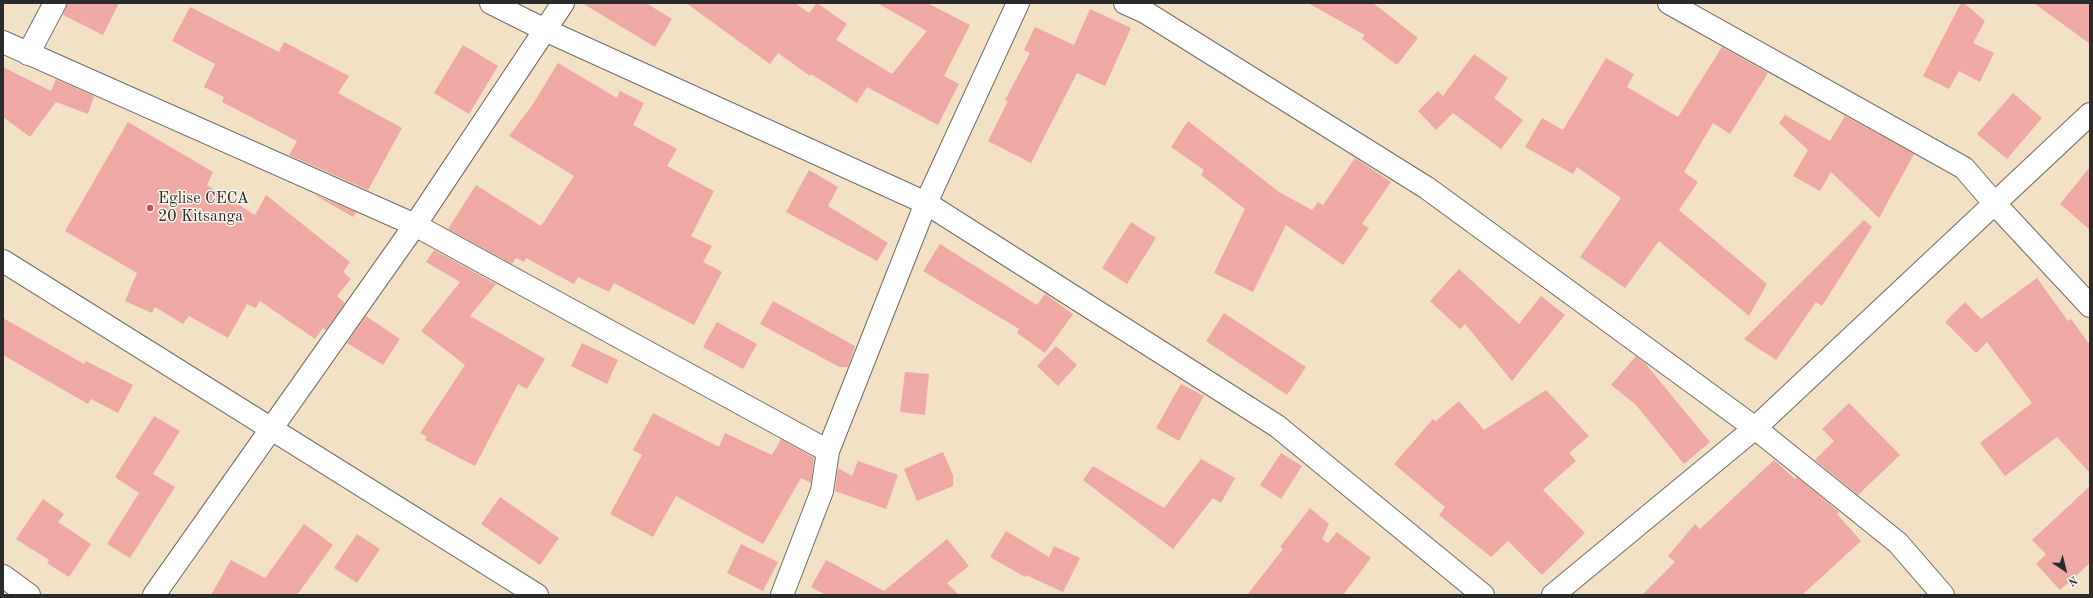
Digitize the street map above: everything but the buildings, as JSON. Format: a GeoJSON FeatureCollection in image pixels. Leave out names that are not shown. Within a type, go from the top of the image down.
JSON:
{"type":"FeatureCollection","features":[{"type":"Feature","properties":{"kind":"street"},"geometry":{"type":"LineString","coordinates":[[28,54],[55,3]]}},
{"type":"Feature","properties":{"kind":"street"},"geometry":{"type":"LineString","coordinates":[[492,3],[544,30],[926,203],[1277,426],[1483,595]]}},
{"type":"Feature","properties":{"kind":"street"},"geometry":{"type":"LineString","coordinates":[[154,595],[416,225],[563,3]]}},
{"type":"Feature","properties":{"kind":"street"},"geometry":{"type":"LineString","coordinates":[[782,595],[822,491],[828,451],[926,203],[1018,3]]}},
{"type":"Feature","properties":{"kind":"street"},"geometry":{"type":"LineString","coordinates":[[1125,3],[1145,12],[1427,188],[1755,428],[1898,544],[1943,595]]}},
{"type":"Feature","properties":{"kind":"street"},"geometry":{"type":"LineString","coordinates":[[1669,3],[1964,168],[1995,204],[2090,306]]}},
{"type":"Feature","properties":{"kind":"street"},"geometry":{"type":"LineString","coordinates":[[3,42],[416,225],[828,451]]}},
{"type":"Feature","properties":{"kind":"street"},"geometry":{"type":"LineString","coordinates":[[1553,595],[1755,428],[2090,114]]}},
{"type":"Feature","properties":{"kind":"street"},"geometry":{"type":"LineString","coordinates":[[3,261],[537,595]]}},
{"type":"Feature","properties":{"kind":"street"},"geometry":{"type":"LineString","coordinates":[[3,576],[29,595]]}},
{"type":"Feature","properties":{"kind":"place","name":"Eglise CECA 20 Kitsanga"},"geometry":{"type":"Point","coordinates":[150,208]}}]}
